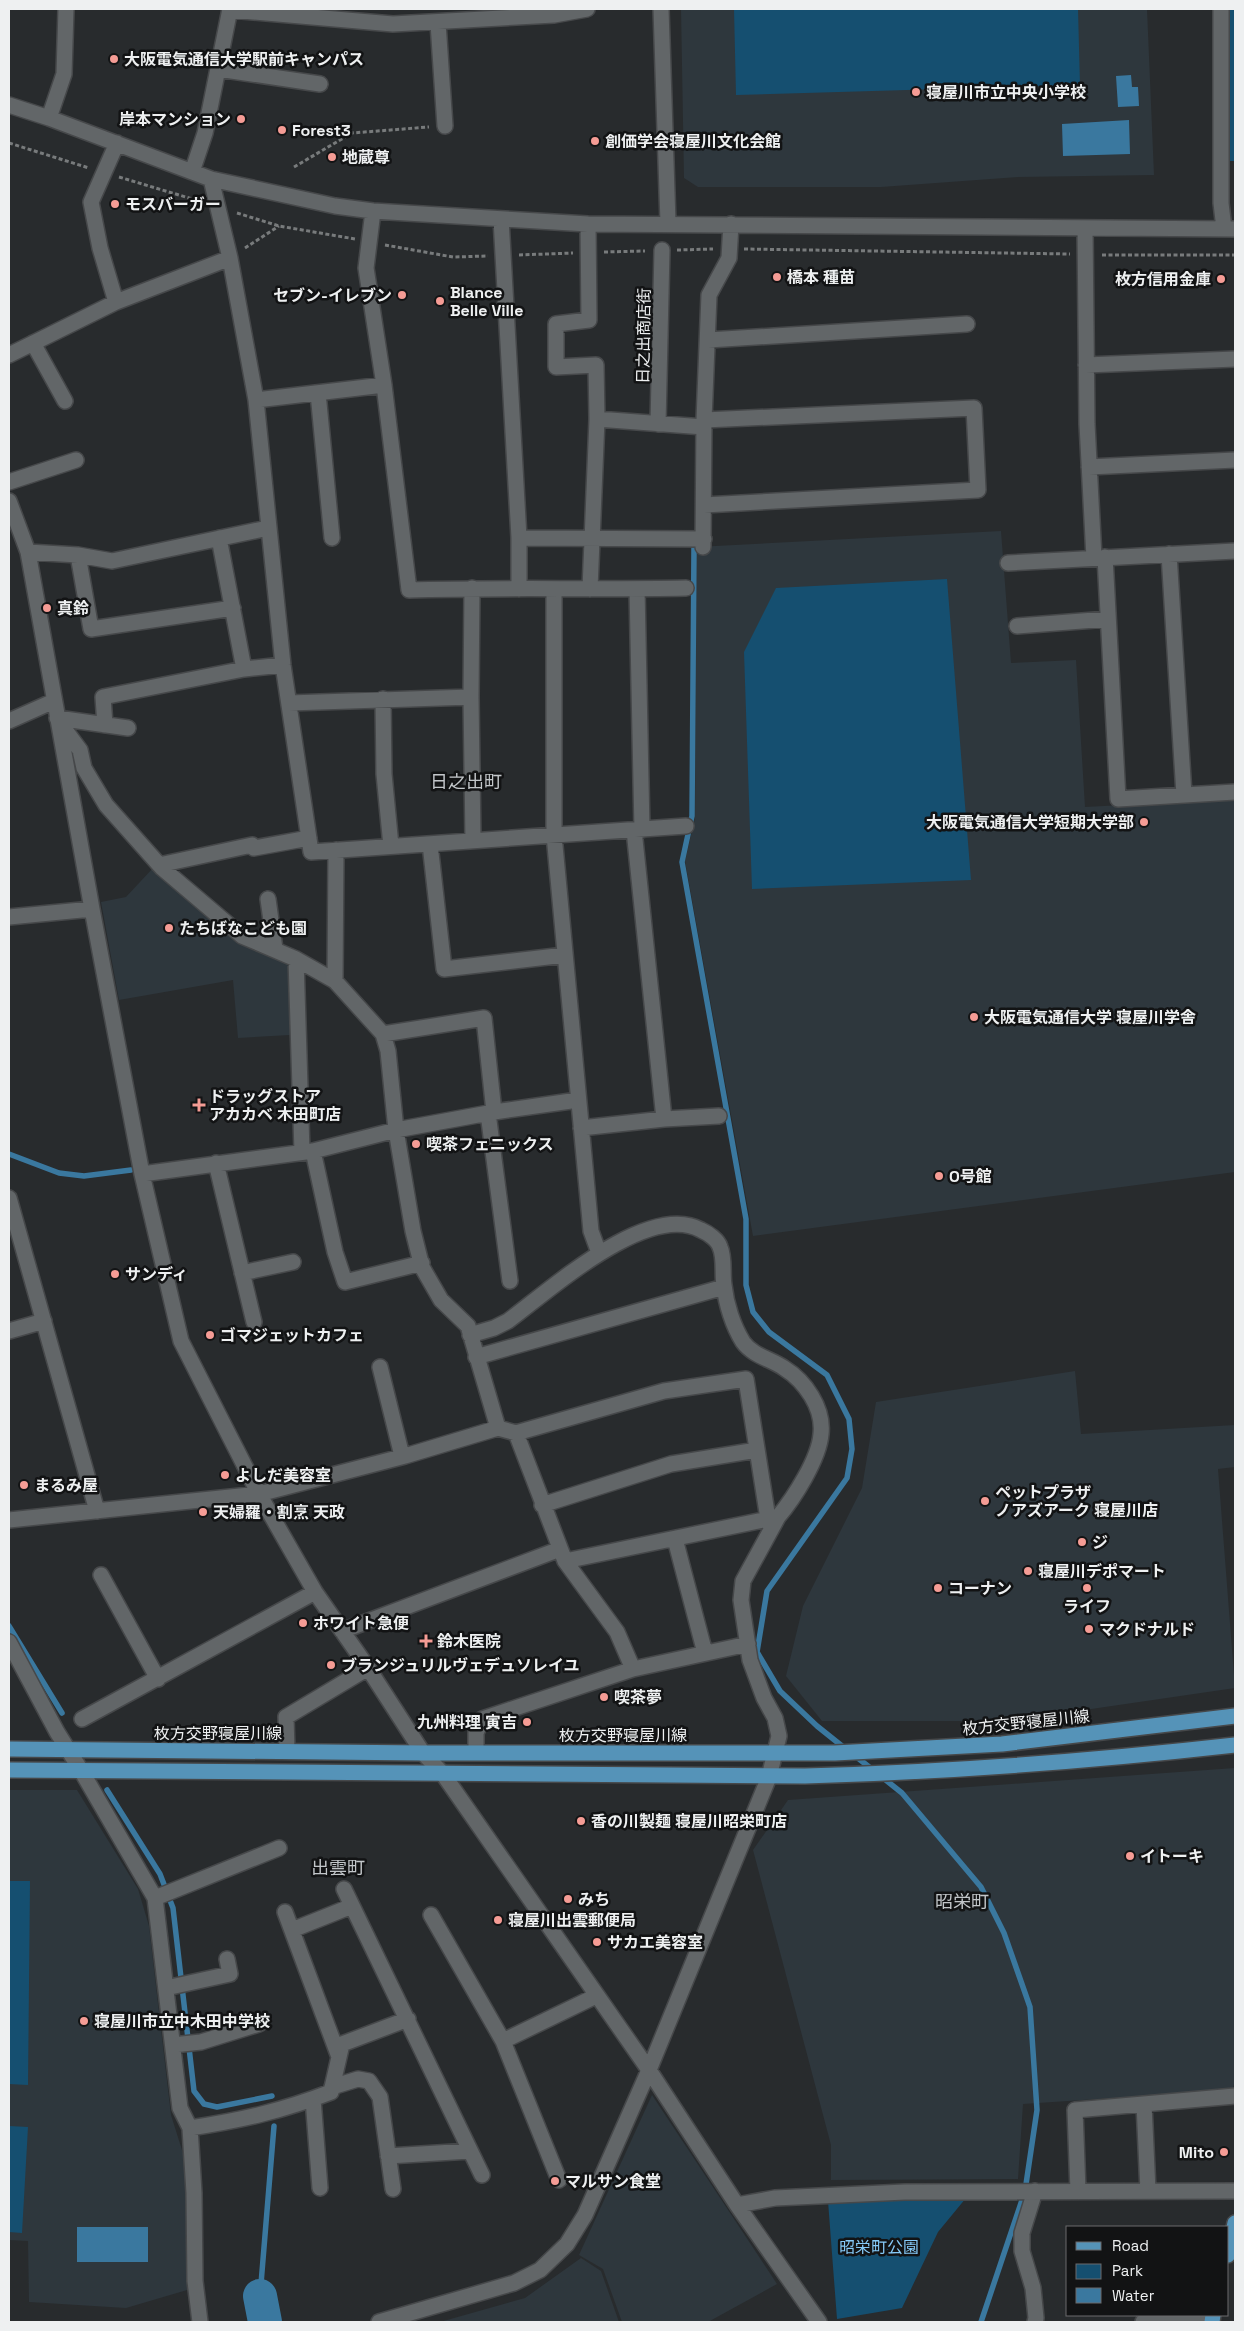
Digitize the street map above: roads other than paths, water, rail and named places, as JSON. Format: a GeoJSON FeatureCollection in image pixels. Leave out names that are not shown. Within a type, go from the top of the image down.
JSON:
{"type":"FeatureCollection","features":[{"type":"Feature","properties":{"kind":"main road","name":"枚方交野寝屋川線"},"geometry":{"type":"LineString","coordinates":[[9,1749],[423,1754],[476,1752],[878,1752],[1002,1744],[1235,1716]]}},
{"type":"Feature","properties":{"kind":"main road"},"geometry":{"type":"LineString","coordinates":[[9,1770],[769,1776],[902,1773],[1120,1758],[1235,1745]]}},
{"type":"Feature","properties":{"kind":"main road"},"geometry":{"type":"LineString","coordinates":[[1229,2250],[1235,2223]]}},
{"type":"Feature","properties":{"kind":"street"},"geometry":{"type":"LineString","coordinates":[[49,118],[64,74],[66,9]]}},
{"type":"Feature","properties":{"kind":"street"},"geometry":{"type":"LineString","coordinates":[[192,172],[205,133],[230,9],[393,24],[438,23],[463,15],[554,15],[586,9]]}},
{"type":"Feature","properties":{"kind":"street"},"geometry":{"type":"LineString","coordinates":[[661,9],[668,223]]}},
{"type":"Feature","properties":{"kind":"street"},"geometry":{"type":"LineString","coordinates":[[9,105],[49,118],[211,179],[335,206],[373,211],[588,224],[668,223],[1229,229],[1221,193],[1221,9]]}},
{"type":"Feature","properties":{"kind":"street"},"geometry":{"type":"LineString","coordinates":[[438,23],[445,126]]}},
{"type":"Feature","properties":{"kind":"street"},"geometry":{"type":"LineString","coordinates":[[218,69],[320,84]]}},
{"type":"Feature","properties":{"kind":"street"},"geometry":{"type":"LineString","coordinates":[[116,302],[100,248],[91,202],[117,144]]}},
{"type":"Feature","properties":{"kind":"street"},"geometry":{"type":"LineString","coordinates":[[211,179],[230,258],[256,400],[283,665],[311,852],[686,826]]}},
{"type":"Feature","properties":{"kind":"street"},"geometry":{"type":"LineString","coordinates":[[373,211],[366,268],[384,386],[409,590],[472,588],[686,588]]}},
{"type":"Feature","properties":{"kind":"street"},"geometry":{"type":"LineString","coordinates":[[496,218],[519,538],[519,588]]}},
{"type":"Feature","properties":{"kind":"street"},"geometry":{"type":"LineString","coordinates":[[588,224],[589,320],[556,324],[556,367],[596,365],[597,419],[590,589]]}},
{"type":"Feature","properties":{"kind":"street"},"geometry":{"type":"LineString","coordinates":[[519,538],[592,538],[704,543],[704,425],[709,295],[730,258],[731,224]]}},
{"type":"Feature","properties":{"kind":"street"},"geometry":{"type":"LineString","coordinates":[[1085,228],[1089,467],[1108,619],[1118,799],[1235,792]]}},
{"type":"Feature","properties":{"kind":"street","name":"日之出商店街"},"geometry":{"type":"LineString","coordinates":[[658,424],[662,250]]}},
{"type":"Feature","properties":{"kind":"street"},"geometry":{"type":"LineString","coordinates":[[9,355],[116,302],[230,258]]}},
{"type":"Feature","properties":{"kind":"street"},"geometry":{"type":"LineString","coordinates":[[708,340],[967,324]]}},
{"type":"Feature","properties":{"kind":"street"},"geometry":{"type":"LineString","coordinates":[[32,343],[65,402]]}},
{"type":"Feature","properties":{"kind":"street"},"geometry":{"type":"LineString","coordinates":[[1086,364],[1235,359]]}},
{"type":"Feature","properties":{"kind":"street"},"geometry":{"type":"LineString","coordinates":[[256,400],[384,386]]}},
{"type":"Feature","properties":{"kind":"street"},"geometry":{"type":"LineString","coordinates":[[318,393],[332,538]]}},
{"type":"Feature","properties":{"kind":"street"},"geometry":{"type":"LineString","coordinates":[[597,419],[658,424],[704,425],[974,408],[978,490],[704,505]]}},
{"type":"Feature","properties":{"kind":"street"},"geometry":{"type":"LineString","coordinates":[[9,482],[76,460]]}},
{"type":"Feature","properties":{"kind":"street"},"geometry":{"type":"LineString","coordinates":[[1089,467],[1235,460]]}},
{"type":"Feature","properties":{"kind":"street"},"geometry":{"type":"LineString","coordinates":[[9,500],[28,552],[142,1174],[182,1341],[259,1494],[315,1592],[368,1668],[423,1754],[443,1774],[649,2070],[737,2205],[819,2322]]}},
{"type":"Feature","properties":{"kind":"street"},"geometry":{"type":"LineString","coordinates":[[28,552],[78,555],[112,561],[268,528]]}},
{"type":"Feature","properties":{"kind":"street"},"geometry":{"type":"LineString","coordinates":[[219,538],[244,668]]}},
{"type":"Feature","properties":{"kind":"street"},"geometry":{"type":"LineString","coordinates":[[1008,563],[1235,551]]}},
{"type":"Feature","properties":{"kind":"street"},"geometry":{"type":"LineString","coordinates":[[1170,554],[1184,795]]}},
{"type":"Feature","properties":{"kind":"street"},"geometry":{"type":"LineString","coordinates":[[78,555],[91,629],[233,608]]}},
{"type":"Feature","properties":{"kind":"street"},"geometry":{"type":"LineString","coordinates":[[472,588],[473,841]]}},
{"type":"Feature","properties":{"kind":"street"},"geometry":{"type":"LineString","coordinates":[[554,589],[554,835],[591,1231],[599,1253]]}},
{"type":"Feature","properties":{"kind":"street"},"geometry":{"type":"LineString","coordinates":[[637,589],[638,830],[664,1119]]}},
{"type":"Feature","properties":{"kind":"street"},"geometry":{"type":"LineString","coordinates":[[1017,626],[1108,619]]}},
{"type":"Feature","properties":{"kind":"street"},"geometry":{"type":"LineString","coordinates":[[105,725],[103,696],[244,668],[283,665]]}},
{"type":"Feature","properties":{"kind":"street"},"geometry":{"type":"LineString","coordinates":[[288,704],[471,697]]}},
{"type":"Feature","properties":{"kind":"street"},"geometry":{"type":"LineString","coordinates":[[383,699],[384,774],[391,846]]}},
{"type":"Feature","properties":{"kind":"street"},"geometry":{"type":"LineString","coordinates":[[9,721],[54,701]]}},
{"type":"Feature","properties":{"kind":"street"},"geometry":{"type":"LineString","coordinates":[[57,718],[128,728]]}},
{"type":"Feature","properties":{"kind":"street"},"geometry":{"type":"LineString","coordinates":[[57,718],[80,750],[84,768],[106,805],[159,864],[242,936],[296,959],[335,982],[383,1034],[388,1051],[396,1130],[413,1231],[422,1263],[441,1300],[468,1326],[498,1428]]}},
{"type":"Feature","properties":{"kind":"street"},"geometry":{"type":"LineString","coordinates":[[159,864],[252,845],[254,848],[309,838]]}},
{"type":"Feature","properties":{"kind":"street"},"geometry":{"type":"LineString","coordinates":[[430,844],[444,969],[565,955]]}},
{"type":"Feature","properties":{"kind":"street"},"geometry":{"type":"LineString","coordinates":[[335,982],[336,850]]}},
{"type":"Feature","properties":{"kind":"street"},"geometry":{"type":"LineString","coordinates":[[268,899],[275,949]]}},
{"type":"Feature","properties":{"kind":"street"},"geometry":{"type":"LineString","coordinates":[[9,916],[92,909]]}},
{"type":"Feature","properties":{"kind":"street"},"geometry":{"type":"LineString","coordinates":[[296,959],[308,1152],[345,1282],[422,1263]]}},
{"type":"Feature","properties":{"kind":"street"},"geometry":{"type":"LineString","coordinates":[[383,1034],[484,1018],[491,1112],[510,1281]]}},
{"type":"Feature","properties":{"kind":"street"},"geometry":{"type":"LineString","coordinates":[[142,1174],[308,1152],[396,1130],[491,1112],[578,1100]]}},
{"type":"Feature","properties":{"kind":"street"},"geometry":{"type":"LineString","coordinates":[[581,1128],[664,1119],[719,1116]]}},
{"type":"Feature","properties":{"kind":"street"},"geometry":{"type":"LineString","coordinates":[[216,1163],[254,1322]]}},
{"type":"Feature","properties":{"kind":"street"},"geometry":{"type":"LineString","coordinates":[[9,1198],[15,1241],[44,1321],[98,1511]]}},
{"type":"Feature","properties":{"kind":"street"},"geometry":{"type":"LineString","coordinates":[[379,2322],[514,2283],[540,2270],[567,2244],[584,2215],[649,2070],[769,1776],[779,1736],[775,1718],[764,1698],[753,1668],[742,1600],[743,1581],[773,1518],[808,1473],[821,1434],[817,1406],[804,1384],[784,1368],[747,1347],[736,1331],[724,1288],[720,1247],[708,1234],[694,1226],[669,1223],[652,1227],[599,1253],[508,1321],[494,1328],[470,1335]]}},
{"type":"Feature","properties":{"kind":"street"},"geometry":{"type":"LineString","coordinates":[[242,1273],[293,1262]]}},
{"type":"Feature","properties":{"kind":"street"},"geometry":{"type":"LineString","coordinates":[[476,1357],[724,1288]]}},
{"type":"Feature","properties":{"kind":"street"},"geometry":{"type":"LineString","coordinates":[[9,1331],[44,1321]]}},
{"type":"Feature","properties":{"kind":"street"},"geometry":{"type":"LineString","coordinates":[[380,1367],[402,1456]]}},
{"type":"Feature","properties":{"kind":"street"},"geometry":{"type":"LineString","coordinates":[[10,1518],[259,1494],[498,1428],[516,1433],[664,1392],[746,1379],[757,1450],[773,1518]]}},
{"type":"Feature","properties":{"kind":"street"},"geometry":{"type":"LineString","coordinates":[[516,1433],[563,1556],[618,1632],[633,1668]]}},
{"type":"Feature","properties":{"kind":"street"},"geometry":{"type":"LineString","coordinates":[[542,1505],[671,1464],[757,1450]]}},
{"type":"Feature","properties":{"kind":"street"},"geometry":{"type":"LineString","coordinates":[[342,1631],[563,1556],[675,1538],[773,1518]]}},
{"type":"Feature","properties":{"kind":"street"},"geometry":{"type":"LineString","coordinates":[[675,1538],[706,1653]]}},
{"type":"Feature","properties":{"kind":"street"},"geometry":{"type":"LineString","coordinates":[[101,1575],[158,1679]]}},
{"type":"Feature","properties":{"kind":"street"},"geometry":{"type":"LineString","coordinates":[[82,1719],[315,1592]]}},
{"type":"Feature","properties":{"kind":"street"},"geometry":{"type":"LineString","coordinates":[[9,1642],[82,1772],[164,1894],[178,1986],[180,2108],[190,2128],[196,2281],[200,2322]]}},
{"type":"Feature","properties":{"kind":"street"},"geometry":{"type":"LineString","coordinates":[[476,1752],[476,1733],[482,1719],[633,1668],[748,1644]]}},
{"type":"Feature","properties":{"kind":"street"},"geometry":{"type":"LineString","coordinates":[[287,1751],[286,1717],[368,1668]]}},
{"type":"Feature","properties":{"kind":"street"},"geometry":{"type":"LineString","coordinates":[[164,1894],[279,1848]]}},
{"type":"Feature","properties":{"kind":"street"},"geometry":{"type":"LineString","coordinates":[[344,1889],[482,2175]]}},
{"type":"Feature","properties":{"kind":"street"},"geometry":{"type":"LineString","coordinates":[[292,1930],[352,1906]]}},
{"type":"Feature","properties":{"kind":"street"},"geometry":{"type":"LineString","coordinates":[[286,1912],[339,2057]]}},
{"type":"Feature","properties":{"kind":"street"},"geometry":{"type":"LineString","coordinates":[[431,1915],[503,2041],[559,2180]]}},
{"type":"Feature","properties":{"kind":"street"},"geometry":{"type":"LineString","coordinates":[[178,1986],[230,1974],[227,1960]]}},
{"type":"Feature","properties":{"kind":"street"},"geometry":{"type":"LineString","coordinates":[[503,2041],[596,1996]]}},
{"type":"Feature","properties":{"kind":"street"},"geometry":{"type":"LineString","coordinates":[[190,2128],[248,2119],[288,2108],[331,2092],[342,2044],[408,2019]]}},
{"type":"Feature","properties":{"kind":"street"},"geometry":{"type":"LineString","coordinates":[[178,2045],[201,2042],[259,2024]]}},
{"type":"Feature","properties":{"kind":"street"},"geometry":{"type":"LineString","coordinates":[[332,2087],[358,2079],[369,2081],[380,2097],[393,2189]]}},
{"type":"Feature","properties":{"kind":"street"},"geometry":{"type":"LineString","coordinates":[[1078,2191],[1075,2110],[1235,2096]]}},
{"type":"Feature","properties":{"kind":"street"},"geometry":{"type":"LineString","coordinates":[[313,2099],[320,2188]]}},
{"type":"Feature","properties":{"kind":"street"},"geometry":{"type":"LineString","coordinates":[[1144,2104],[1148,2190]]}},
{"type":"Feature","properties":{"kind":"street"},"geometry":{"type":"LineString","coordinates":[[388,2156],[470,2150]]}},
{"type":"Feature","properties":{"kind":"street"},"geometry":{"type":"LineString","coordinates":[[1034,2191],[1022,2233],[1022,2251],[1033,2288],[1035,2322]]}},
{"type":"Feature","properties":{"kind":"street"},"geometry":{"type":"LineString","coordinates":[[737,2205],[775,2198],[906,2192],[1235,2191]]}},
{"type":"Feature","properties":{"kind":"street"},"geometry":{"type":"LineString","coordinates":[[1143,2322],[1200,2316]]}},
{"type":"Feature","properties":{"kind":"water"},"geometry":{"type":"Polygon","coordinates":[[[1131,75],[1132,87],[1138,87],[1139,106],[1118,107],[1116,76],[1131,75]]]}},
{"type":"Feature","properties":{"kind":"water"},"geometry":{"type":"Polygon","coordinates":[[[1129,120],[1130,154],[1063,156],[1062,124],[1129,120]]]}},
{"type":"Feature","properties":{"kind":"water"},"geometry":{"type":"Polygon","coordinates":[[[77,2227],[148,2227],[148,2262],[77,2262],[77,2227]]]}},
{"type":"Feature","properties":{"kind":"waterway"},"geometry":{"type":"LineString","coordinates":[[694,547],[692,816],[682,862],[746,1219],[746,1285],[753,1312],[769,1332],[827,1375],[849,1419],[852,1449],[847,1478],[767,1591],[757,1652],[780,1691],[817,1726],[847,1750]]}},
{"type":"Feature","properties":{"kind":"waterway"},"geometry":{"type":"LineString","coordinates":[[9,1154],[59,1173],[84,1176],[131,1170]]}},
{"type":"Feature","properties":{"kind":"waterway"},"geometry":{"type":"LineString","coordinates":[[9,1626],[62,1713]]}},
{"type":"Feature","properties":{"kind":"waterway"},"geometry":{"type":"LineString","coordinates":[[854,1755],[873,1770]]}},
{"type":"Feature","properties":{"kind":"waterway"},"geometry":{"type":"LineString","coordinates":[[882,1777],[902,1793],[981,1887],[1004,1933],[1030,2007],[1037,2110],[1025,2191],[981,2322]]}},
{"type":"Feature","properties":{"kind":"waterway"},"geometry":{"type":"LineString","coordinates":[[107,1790],[160,1874],[173,1908],[194,2091],[204,2104],[217,2107],[272,2096]]}},
{"type":"Feature","properties":{"kind":"waterway"},"geometry":{"type":"LineString","coordinates":[[260,2296],[274,2126]]}},
{"type":"Feature","properties":{"kind":"waterway"},"geometry":{"type":"LineString","coordinates":[[260,2296],[265,2322]]}},
{"type":"Feature","properties":{"kind":"place","name":"大阪電気通信大学駅前キャンパス"},"geometry":{"type":"Point","coordinates":[114,59]}},
{"type":"Feature","properties":{"kind":"place","name":"寝屋川市立中央小学校"},"geometry":{"type":"Point","coordinates":[916,92]}},
{"type":"Feature","properties":{"kind":"place","name":"岸本マンション"},"geometry":{"type":"Point","coordinates":[241,119]}},
{"type":"Feature","properties":{"kind":"place","name":"Forest3"},"geometry":{"type":"Point","coordinates":[282,130]}},
{"type":"Feature","properties":{"kind":"place","name":"創価学会寝屋川文化会館"},"geometry":{"type":"Point","coordinates":[595,141]}},
{"type":"Feature","properties":{"kind":"place","name":"地蔵尊"},"geometry":{"type":"Point","coordinates":[332,157]}},
{"type":"Feature","properties":{"kind":"place","name":"モスバーガー"},"geometry":{"type":"Point","coordinates":[115,204]}},
{"type":"Feature","properties":{"kind":"place","name":"橋本 種苗"},"geometry":{"type":"Point","coordinates":[777,277]}},
{"type":"Feature","properties":{"kind":"place","name":"枚方信用金庫"},"geometry":{"type":"Point","coordinates":[1221,279]}},
{"type":"Feature","properties":{"kind":"place","name":"セブン-イレブン"},"geometry":{"type":"Point","coordinates":[402,295]}},
{"type":"Feature","properties":{"kind":"place","name":"Blance Belle Ville"},"geometry":{"type":"Point","coordinates":[440,301]}},
{"type":"Feature","properties":{"kind":"place","name":"真鈴"},"geometry":{"type":"Point","coordinates":[47,608]}},
{"type":"Feature","properties":{"kind":"place","name":"大阪電気通信大学短期大学部"},"geometry":{"type":"Point","coordinates":[1144,822]}},
{"type":"Feature","properties":{"kind":"place","name":"たちばなこども園"},"geometry":{"type":"Point","coordinates":[169,928]}},
{"type":"Feature","properties":{"kind":"place","name":"大阪電気通信大学 寝屋川学舎"},"geometry":{"type":"Point","coordinates":[974,1017]}},
{"type":"Feature","properties":{"kind":"place","name":"ドラッグストア アカカベ 木田町店"},"geometry":{"type":"Point","coordinates":[199,1105]}},
{"type":"Feature","properties":{"kind":"place","name":"喫茶フェニックス"},"geometry":{"type":"Point","coordinates":[416,1144]}},
{"type":"Feature","properties":{"kind":"place","name":"O号館"},"geometry":{"type":"Point","coordinates":[939,1176]}},
{"type":"Feature","properties":{"kind":"place","name":"サンディ"},"geometry":{"type":"Point","coordinates":[115,1274]}},
{"type":"Feature","properties":{"kind":"place","name":"ゴマジェットカフェ"},"geometry":{"type":"Point","coordinates":[210,1335]}},
{"type":"Feature","properties":{"kind":"place","name":"よしだ美容室"},"geometry":{"type":"Point","coordinates":[225,1475]}},
{"type":"Feature","properties":{"kind":"place","name":"まるみ屋"},"geometry":{"type":"Point","coordinates":[24,1485]}},
{"type":"Feature","properties":{"kind":"place","name":"ペットプラザ ノアズアーク 寝屋川店"},"geometry":{"type":"Point","coordinates":[985,1501]}},
{"type":"Feature","properties":{"kind":"place","name":"天婦羅・割烹 天政"},"geometry":{"type":"Point","coordinates":[203,1512]}},
{"type":"Feature","properties":{"kind":"place","name":"ジ"},"geometry":{"type":"Point","coordinates":[1082,1542]}},
{"type":"Feature","properties":{"kind":"place","name":"寝屋川デポマート"},"geometry":{"type":"Point","coordinates":[1028,1571]}},
{"type":"Feature","properties":{"kind":"place","name":"コーナン"},"geometry":{"type":"Point","coordinates":[938,1588]}},
{"type":"Feature","properties":{"kind":"place","name":"ライフ"},"geometry":{"type":"Point","coordinates":[1087,1588]}},
{"type":"Feature","properties":{"kind":"place","name":"ホワイト急便"},"geometry":{"type":"Point","coordinates":[303,1623]}},
{"type":"Feature","properties":{"kind":"place","name":"マクドナルド"},"geometry":{"type":"Point","coordinates":[1089,1629]}},
{"type":"Feature","properties":{"kind":"place","name":"鈴木医院"},"geometry":{"type":"Point","coordinates":[426,1641]}},
{"type":"Feature","properties":{"kind":"place","name":"ブランジュリルヴェデュソレイユ"},"geometry":{"type":"Point","coordinates":[331,1665]}},
{"type":"Feature","properties":{"kind":"place","name":"喫茶夢"},"geometry":{"type":"Point","coordinates":[604,1697]}},
{"type":"Feature","properties":{"kind":"place","name":"九州料理 寅吉"},"geometry":{"type":"Point","coordinates":[527,1722]}},
{"type":"Feature","properties":{"kind":"place","name":"香の川製麺 寝屋川昭栄町店"},"geometry":{"type":"Point","coordinates":[581,1821]}},
{"type":"Feature","properties":{"kind":"place","name":"イトーキ"},"geometry":{"type":"Point","coordinates":[1130,1856]}},
{"type":"Feature","properties":{"kind":"place","name":"みち"},"geometry":{"type":"Point","coordinates":[568,1899]}},
{"type":"Feature","properties":{"kind":"place","name":"寝屋川出雲郵便局"},"geometry":{"type":"Point","coordinates":[498,1920]}},
{"type":"Feature","properties":{"kind":"place","name":"サカエ美容室"},"geometry":{"type":"Point","coordinates":[597,1942]}},
{"type":"Feature","properties":{"kind":"place","name":"寝屋川市立中木田中学校"},"geometry":{"type":"Point","coordinates":[84,2021]}},
{"type":"Feature","properties":{"kind":"place","name":"Mito"},"geometry":{"type":"Point","coordinates":[1224,2152]}},
{"type":"Feature","properties":{"kind":"place","name":"マルサン食堂"},"geometry":{"type":"Point","coordinates":[555,2181]}},
{"type":"Feature","properties":{"kind":"district","name":"日之出町"},"geometry":{"type":"Point","coordinates":[466,782]}},
{"type":"Feature","properties":{"kind":"district","name":"出雲町"},"geometry":{"type":"Point","coordinates":[338,1868]}},
{"type":"Feature","properties":{"kind":"district","name":"昭栄町"},"geometry":{"type":"Point","coordinates":[962,1902]}},
{"type":"Feature","properties":{"kind":"park label","name":"昭栄町公園"},"geometry":{"type":"Point","coordinates":[879,2247]}}]}
